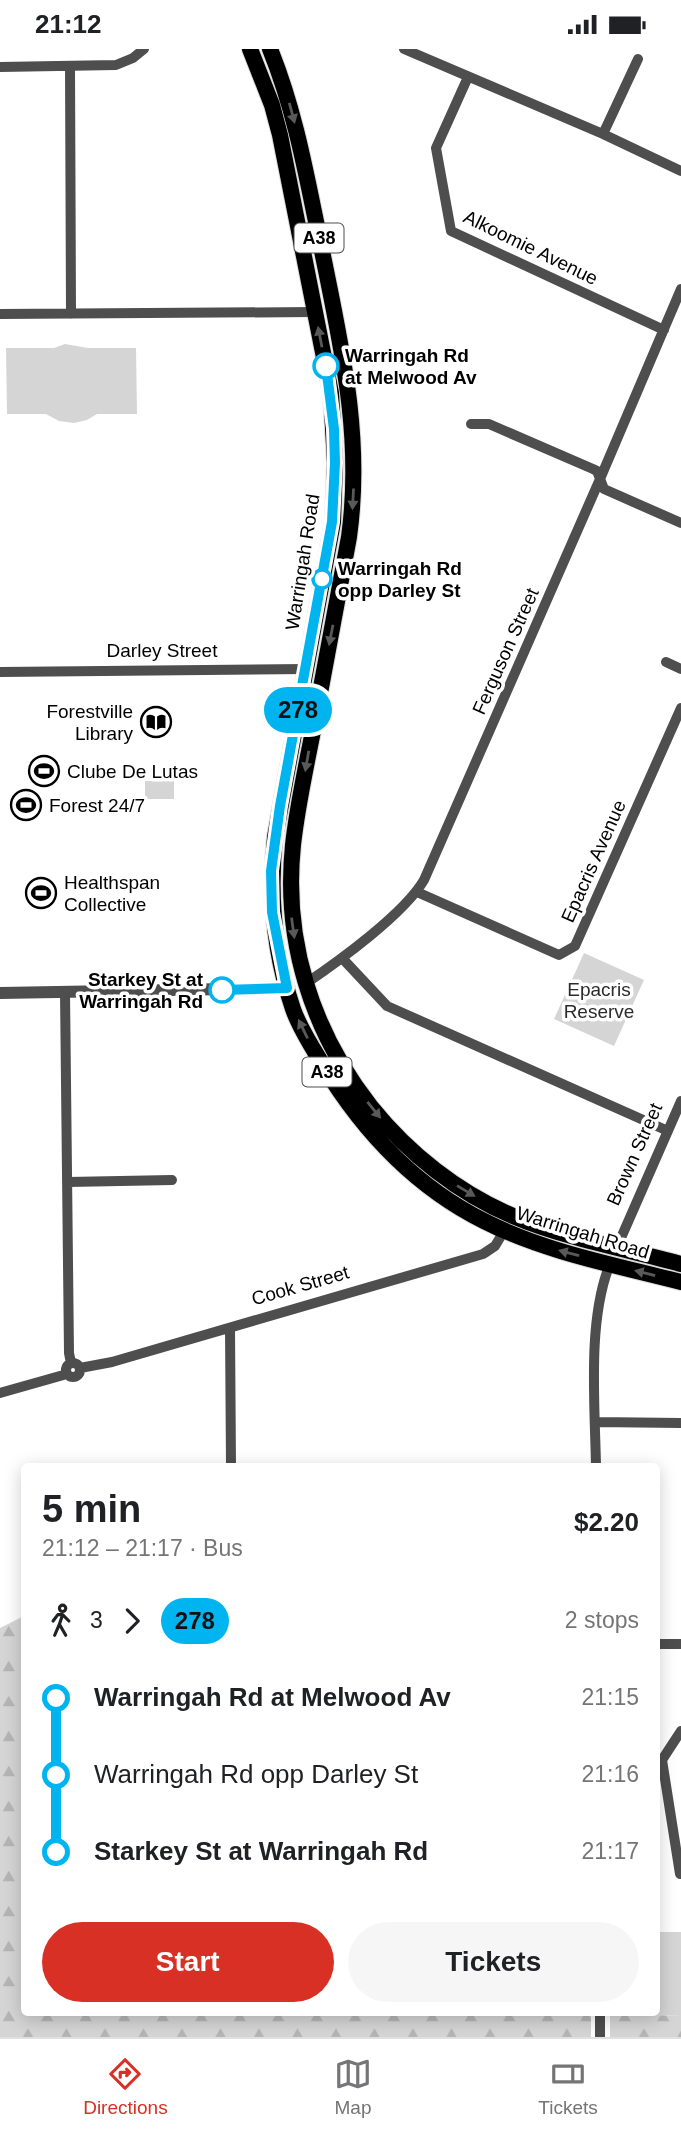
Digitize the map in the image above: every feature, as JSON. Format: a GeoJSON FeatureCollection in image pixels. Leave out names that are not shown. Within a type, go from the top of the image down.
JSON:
{"type":"FeatureCollection","features":[{"type":"Feature","properties":{"kind":"highway","name":"Warringah Road"},"geometry":{"type":"LineString","coordinates":[[250,49],[269,95],[280,135],[331,393],[335,463],[332,522],[271,871],[272,912],[294,1012],[334,1083],[382,1146],[419,1181],[456,1206],[504,1231],[557,1250],[681,1282]]}},
{"type":"Feature","properties":{"kind":"highway","name":"Warringah Road"},"geometry":{"type":"LineString","coordinates":[[270,49],[282,78],[300,144],[347,374],[354,460],[352,513],[295,827],[292,859],[291,915],[305,984],[317,1017],[346,1074],[387,1127],[415,1154],[451,1182],[514,1216],[681,1264]]}},
{"type":"Feature","properties":{"kind":"highway","name":"Darley Street"},"geometry":{"type":"LineString","coordinates":[[306,669],[324,670]]}},
{"type":"Feature","properties":{"kind":"highway"},"geometry":{"type":"LineString","coordinates":[[287,988],[305,984]]}},
{"type":"Feature","properties":{"kind":"highway","name":"Cook Street"},"geometry":{"type":"LineString","coordinates":[[504,1231],[514,1216]]}},
{"type":"Feature","properties":{"kind":"highway","name":"Brown Street"},"geometry":{"type":"LineString","coordinates":[[610,1264],[617,1247]]}},
{"type":"Feature","properties":{"kind":"street"},"geometry":{"type":"LineString","coordinates":[[0,67],[116,65],[133,58],[144,49]]}},
{"type":"Feature","properties":{"kind":"street"},"geometry":{"type":"LineString","coordinates":[[404,49],[603,134],[681,171]]}},
{"type":"Feature","properties":{"kind":"street"},"geometry":{"type":"LineString","coordinates":[[603,134],[638,59]]}},
{"type":"Feature","properties":{"kind":"street"},"geometry":{"type":"LineString","coordinates":[[70,66],[71,314]]}},
{"type":"Feature","properties":{"kind":"street","name":"Alkoomie Avenue"},"geometry":{"type":"LineString","coordinates":[[468,77],[436,148],[451,231],[664,330]]}},
{"type":"Feature","properties":{"kind":"street","name":"Ferguson Street"},"geometry":{"type":"LineString","coordinates":[[305,984],[342,958],[417,892],[681,289]]}},
{"type":"Feature","properties":{"kind":"street"},"geometry":{"type":"LineString","coordinates":[[0,314],[315,312]]}},
{"type":"Feature","properties":{"kind":"street"},"geometry":{"type":"LineString","coordinates":[[471,424],[489,424],[593,468],[597,471],[604,489],[681,523]]}},
{"type":"Feature","properties":{"kind":"street"},"geometry":{"type":"LineString","coordinates":[[666,661],[681,669]]}},
{"type":"Feature","properties":{"kind":"street","name":"Darley Street"},"geometry":{"type":"LineString","coordinates":[[0,673],[306,669]]}},
{"type":"Feature","properties":{"kind":"street","name":"Epacris Avenue"},"geometry":{"type":"LineString","coordinates":[[417,892],[559,955],[575,946],[681,708]]}},
{"type":"Feature","properties":{"kind":"street"},"geometry":{"type":"LineString","coordinates":[[342,958],[387,1006],[668,1131]]}},
{"type":"Feature","properties":{"kind":"street"},"geometry":{"type":"LineString","coordinates":[[0,993],[287,988]]}},
{"type":"Feature","properties":{"kind":"street"},"geometry":{"type":"LineString","coordinates":[[65,992],[69,1353],[76,1366]]}},
{"type":"Feature","properties":{"kind":"street","name":"Brown Street"},"geometry":{"type":"LineString","coordinates":[[617,1247],[681,1101]]}},
{"type":"Feature","properties":{"kind":"street"},"geometry":{"type":"LineString","coordinates":[[68,1182],[172,1180]]}},
{"type":"Feature","properties":{"kind":"street","name":"Cook Street"},"geometry":{"type":"LineString","coordinates":[[0,1393],[67,1374],[75,1377],[80,1373],[76,1366],[112,1362],[483,1254],[495,1246],[504,1231]]}},
{"type":"Feature","properties":{"kind":"street"},"geometry":{"type":"LineString","coordinates":[[596,1463],[597,1309],[610,1264]]}},
{"type":"Feature","properties":{"kind":"street"},"geometry":{"type":"LineString","coordinates":[[230,1328],[232,1463]]}},
{"type":"Feature","properties":{"kind":"street"},"geometry":{"type":"LineString","coordinates":[[596,1422],[681,1423]]}},
{"type":"Feature","properties":{"kind":"street"},"geometry":{"type":"LineString","coordinates":[[660,1644],[681,1644]]}},
{"type":"Feature","properties":{"kind":"street"},"geometry":{"type":"LineString","coordinates":[[680,1874],[662,1760],[681,1731]]}},
{"type":"Feature","properties":{"kind":"street"},"geometry":{"type":"LineString","coordinates":[[600,2016],[600,2037]]}},
{"type":"Feature","properties":{"kind":"green space"},"geometry":{"type":"Polygon","coordinates":[[[65,344],[88,348],[136,348],[137,414],[97,414],[74,423],[59,421],[46,414],[7,414],[6,348],[54,348],[65,344]]]}},
{"type":"Feature","properties":{"kind":"green space"},"geometry":{"type":"Polygon","coordinates":[[[145,781],[174,781],[174,799],[145,799],[145,781]]]}},
{"type":"Feature","properties":{"kind":"green space","name":"Epacris Reserve"},"geometry":{"type":"Polygon","coordinates":[[[584,953],[644,980],[614,1046],[554,1019],[584,953]]]}},
{"type":"Feature","properties":{"kind":"green space"},"geometry":{"type":"Polygon","coordinates":[[[21,1618],[21,2016],[591,2016],[591,2037],[0,2037],[0,1628],[21,1618]]]}},
{"type":"Feature","properties":{"kind":"green space"},"geometry":{"type":"Polygon","coordinates":[[[660,1932],[681,1932],[681,2016],[660,2015],[660,1932]]]}},
{"type":"Feature","properties":{"kind":"green space"},"geometry":{"type":"Polygon","coordinates":[[[610,2016],[681,2016],[681,2037],[610,2037],[610,2016]]]}},
{"type":"Feature","properties":{"kind":"bus line","name":"278"},"geometry":{"type":"LineString","coordinates":[[222,990],[287,988],[272,912],[271,871],[280,806],[332,522],[334,429],[326,366]]}},
{"type":"Feature","properties":{"kind":"place","name":"Warringah Rd at Melwood Av"},"geometry":{"type":"Point","coordinates":[326,366]}},
{"type":"Feature","properties":{"kind":"place","name":"Warringah Rd opp Darley St"},"geometry":{"type":"Point","coordinates":[322,579]}},
{"type":"Feature","properties":{"kind":"place","name":"Forestville Library"},"geometry":{"type":"Point","coordinates":[156,722]}},
{"type":"Feature","properties":{"kind":"place","name":"Clube De Lutas"},"geometry":{"type":"Point","coordinates":[44,771]}},
{"type":"Feature","properties":{"kind":"place","name":"Forest 24/7"},"geometry":{"type":"Point","coordinates":[26,805]}},
{"type":"Feature","properties":{"kind":"place","name":"Healthspan Collective"},"geometry":{"type":"Point","coordinates":[41,893]}},
{"type":"Feature","properties":{"kind":"place","name":"Starkey St at Warringah Rd"},"geometry":{"type":"Point","coordinates":[222,990]}}]}
